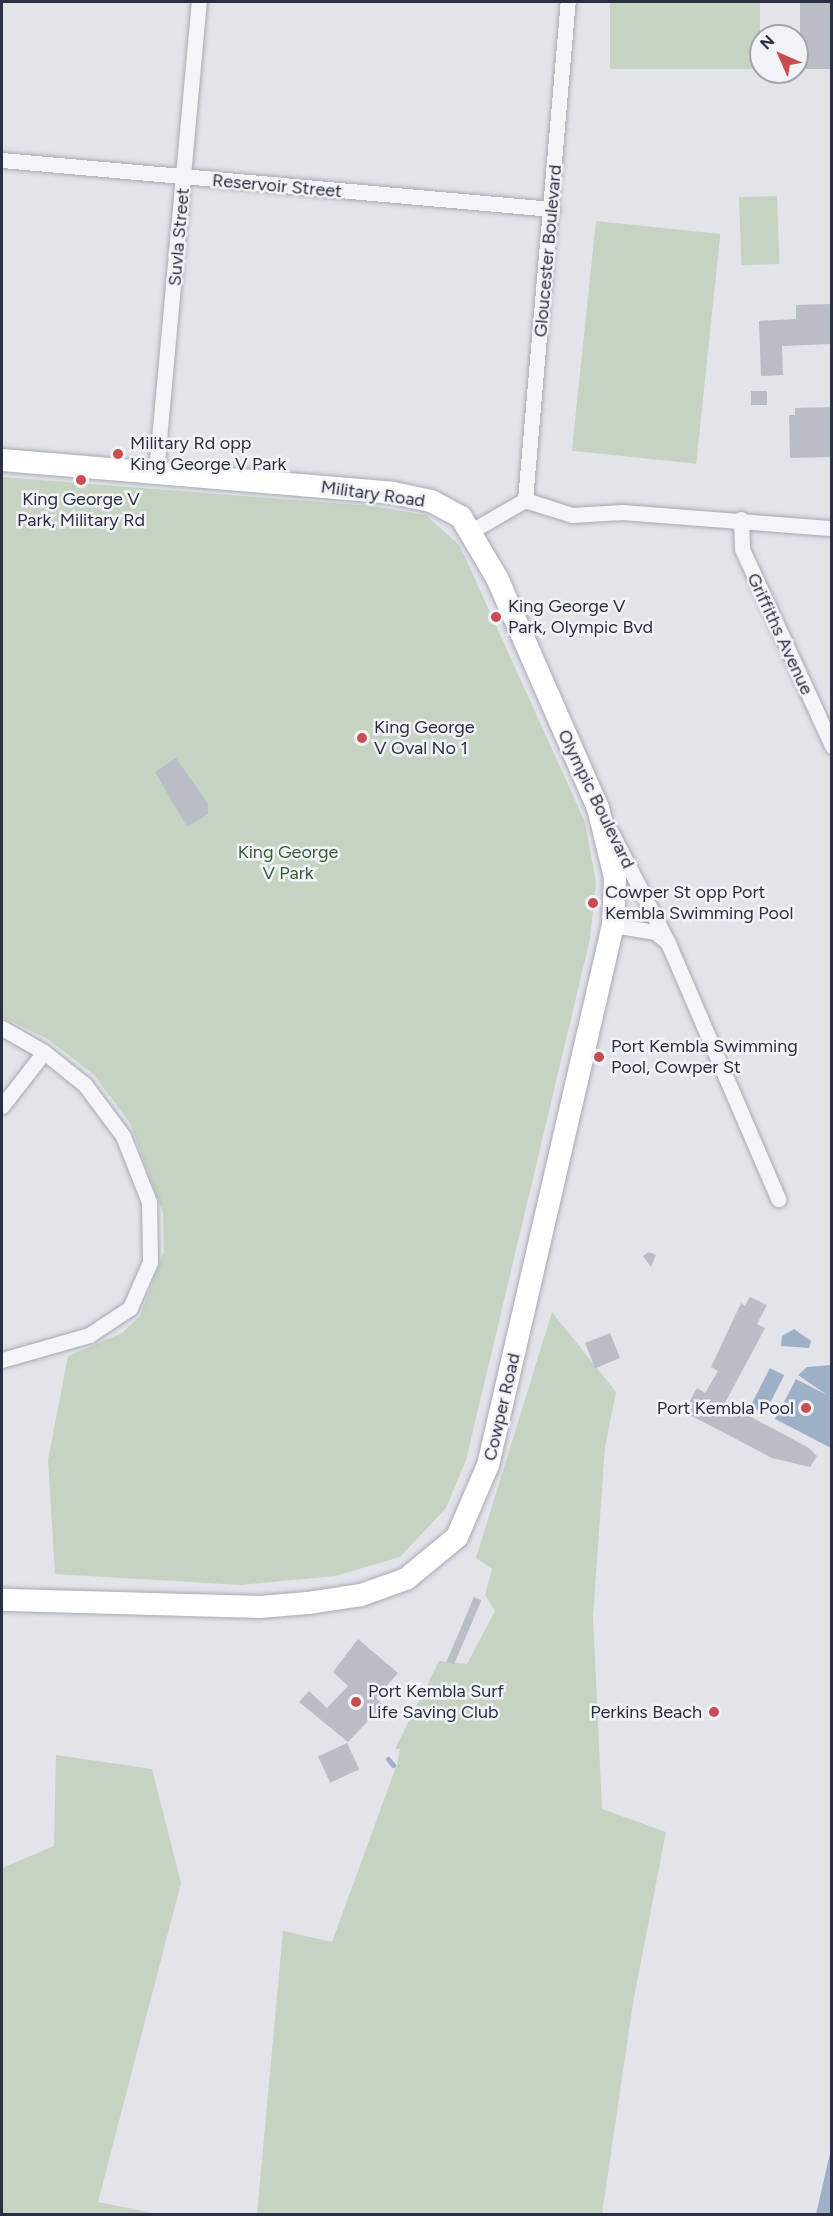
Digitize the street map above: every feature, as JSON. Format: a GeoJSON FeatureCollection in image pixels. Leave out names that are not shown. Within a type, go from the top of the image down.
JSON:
{"type":"FeatureCollection","features":[{"type":"Feature","properties":{"kind":"main road","name":"Military Road"},"geometry":{"type":"LineString","coordinates":[[2,460],[414,496],[447,507],[473,530]]}},
{"type":"Feature","properties":{"kind":"main road","name":"Olympic Boulevard"},"geometry":{"type":"LineString","coordinates":[[473,530],[598,808]]}},
{"type":"Feature","properties":{"kind":"main road","name":"Cowper Road"},"geometry":{"type":"LineString","coordinates":[[2,1600],[237,1607],[308,1603],[360,1595],[406,1579],[457,1537],[488,1466],[613,926],[614,866],[598,808]]}},
{"type":"Feature","properties":{"kind":"street","name":"Suvla Street"},"geometry":{"type":"LineString","coordinates":[[156,472],[199,2]]}},
{"type":"Feature","properties":{"kind":"street","name":"Gloucester Boulevard"},"geometry":{"type":"LineString","coordinates":[[525,500],[552,209],[568,2]]}},
{"type":"Feature","properties":{"kind":"street","name":"Reservoir Street"},"geometry":{"type":"LineString","coordinates":[[2,160],[552,209]]}},
{"type":"Feature","properties":{"kind":"street"},"geometry":{"type":"LineString","coordinates":[[473,530],[525,500],[572,515],[622,512],[741,519],[831,528]]}},
{"type":"Feature","properties":{"kind":"street","name":"Griffiths Avenue"},"geometry":{"type":"LineString","coordinates":[[741,519],[742,549],[831,746]]}},
{"type":"Feature","properties":{"kind":"street","name":"Olympic Boulevard"},"geometry":{"type":"LineString","coordinates":[[598,808],[668,942],[778,1199]]}},
{"type":"Feature","properties":{"kind":"street"},"geometry":{"type":"LineString","coordinates":[[613,926],[655,932],[668,942]]}},
{"type":"Feature","properties":{"kind":"street"},"geometry":{"type":"LineString","coordinates":[[2,1028],[44,1052],[85,1085],[123,1136],[149,1202],[150,1262],[130,1308],[89,1335],[2,1360]]}},
{"type":"Feature","properties":{"kind":"street"},"geometry":{"type":"LineString","coordinates":[[2,1106],[44,1052]]}},
{"type":"Feature","properties":{"kind":"green space"},"geometry":{"type":"Polygon","coordinates":[[[610,2],[760,2],[760,24],[749,24],[749,69],[610,69],[610,2]]]}},
{"type":"Feature","properties":{"kind":"green space"},"geometry":{"type":"Polygon","coordinates":[[[777,196],[779,264],[741,265],[739,197],[777,196]]]}},
{"type":"Feature","properties":{"kind":"green space"},"geometry":{"type":"Polygon","coordinates":[[[596,221],[720,234],[696,464],[572,451],[596,221]]]}},
{"type":"Feature","properties":{"kind":"green space","name":"King George V Park"},"geometry":{"type":"Polygon","coordinates":[[[2,477],[372,506],[426,515],[460,546],[585,822],[596,883],[590,939],[466,1460],[446,1508],[400,1557],[335,1576],[241,1585],[55,1574],[48,1460],[68,1356],[122,1333],[140,1316],[164,1252],[163,1213],[130,1123],[94,1075],[48,1039],[2,1017],[2,477]]]}},
{"type":"Feature","properties":{"kind":"green space"},"geometry":{"type":"Polygon","coordinates":[[[552,1312],[616,1392],[605,1447],[593,1616],[602,1809],[666,1832],[633,2003],[602,2214],[257,2214],[283,1931],[332,1942],[397,1764],[400,1749],[395,1749],[439,1661],[467,1664],[495,1611],[485,1595],[492,1569],[476,1558],[552,1312]]]}},
{"type":"Feature","properties":{"kind":"green space"},"geometry":{"type":"Polygon","coordinates":[[[56,1755],[152,1769],[181,1883],[98,2202],[158,2214],[2,2214],[2,1868],[54,1846],[56,1755]]]}},
{"type":"Feature","properties":{"kind":"water"},"geometry":{"type":"Polygon","coordinates":[[[794,1329],[811,1341],[809,1348],[781,1346],[782,1336],[794,1329]]]}},
{"type":"Feature","properties":{"kind":"water","name":"Port Kembla Pool"},"geometry":{"type":"Polygon","coordinates":[[[831,1365],[831,1448],[775,1419],[796,1379],[827,1395],[798,1375],[807,1367],[831,1365]]]}},
{"type":"Feature","properties":{"kind":"water"},"geometry":{"type":"Polygon","coordinates":[[[770,1368],[784,1375],[765,1414],[750,1406],[770,1368]]]}},
{"type":"Feature","properties":{"kind":"water"},"geometry":{"type":"Polygon","coordinates":[[[831,2149],[831,2214],[816,2214],[831,2149]]]}},
{"type":"Feature","properties":{"kind":"building"},"geometry":{"type":"Polygon","coordinates":[[[800,2],[831,2],[831,69],[809,69],[809,24],[800,24],[800,2]]]}},
{"type":"Feature","properties":{"kind":"building"},"geometry":{"type":"Polygon","coordinates":[[[831,304],[831,344],[782,346],[783,375],[761,376],[759,321],[796,319],[796,305],[831,304]]]}},
{"type":"Feature","properties":{"kind":"building"},"geometry":{"type":"Polygon","coordinates":[[[751,391],[767,391],[767,405],[751,405],[751,391]]]}},
{"type":"Feature","properties":{"kind":"building"},"geometry":{"type":"Polygon","coordinates":[[[831,407],[831,457],[790,458],[789,415],[795,415],[795,408],[831,407]]]}},
{"type":"Feature","properties":{"kind":"building"},"geometry":{"type":"Polygon","coordinates":[[[176,758],[208,804],[208,814],[187,827],[155,772],[176,758]]]}},
{"type":"Feature","properties":{"kind":"building"},"geometry":{"type":"Polygon","coordinates":[[[649,1252],[656,1255],[651,1267],[643,1256],[649,1252]]]}},
{"type":"Feature","properties":{"kind":"building"},"geometry":{"type":"Polygon","coordinates":[[[750,1297],[767,1305],[757,1324],[765,1328],[725,1403],[809,1448],[817,1456],[810,1467],[772,1458],[684,1412],[697,1388],[705,1393],[718,1371],[711,1367],[741,1303],[745,1306],[750,1297]]]}},
{"type":"Feature","properties":{"kind":"building"},"geometry":{"type":"Polygon","coordinates":[[[610,1333],[620,1358],[595,1368],[585,1343],[610,1333]]]}},
{"type":"Feature","properties":{"kind":"building"},"geometry":{"type":"Polygon","coordinates":[[[474,1597],[481,1600],[454,1665],[447,1661],[474,1597]]]}},
{"type":"Feature","properties":{"kind":"building"},"geometry":{"type":"Polygon","coordinates":[[[358,1639],[398,1673],[376,1698],[383,1705],[348,1742],[299,1702],[309,1691],[327,1708],[348,1686],[333,1672],[358,1639]]]}},
{"type":"Feature","properties":{"kind":"building"},"geometry":{"type":"Polygon","coordinates":[[[347,1743],[359,1769],[330,1783],[318,1757],[347,1743]]]}},
{"type":"Feature","properties":{"kind":"waterway"},"geometry":{"type":"LineString","coordinates":[[388,1759],[393,1765]]}},
{"type":"Feature","properties":{"kind":"place","name":"Military Rd opp King George V Park"},"geometry":{"type":"Point","coordinates":[118,454]}},
{"type":"Feature","properties":{"kind":"place","name":"King George V Park, Military Rd"},"geometry":{"type":"Point","coordinates":[81,480]}},
{"type":"Feature","properties":{"kind":"place","name":"King George V Park, Olympic Bvd"},"geometry":{"type":"Point","coordinates":[496,617]}},
{"type":"Feature","properties":{"kind":"place","name":"King George V Oval No 1"},"geometry":{"type":"Point","coordinates":[362,738]}},
{"type":"Feature","properties":{"kind":"place","name":"Cowper St opp Port Kembla Swimming Pool"},"geometry":{"type":"Point","coordinates":[593,903]}},
{"type":"Feature","properties":{"kind":"place","name":"Port Kembla Swimming Pool, Cowper St"},"geometry":{"type":"Point","coordinates":[599,1057]}},
{"type":"Feature","properties":{"kind":"place","name":"Port Kembla Pool"},"geometry":{"type":"Point","coordinates":[806,1408]}},
{"type":"Feature","properties":{"kind":"place","name":"Port Kembla Surf Life Saving Club"},"geometry":{"type":"Point","coordinates":[356,1702]}},
{"type":"Feature","properties":{"kind":"place","name":"Perkins Beach"},"geometry":{"type":"Point","coordinates":[714,1712]}}]}
